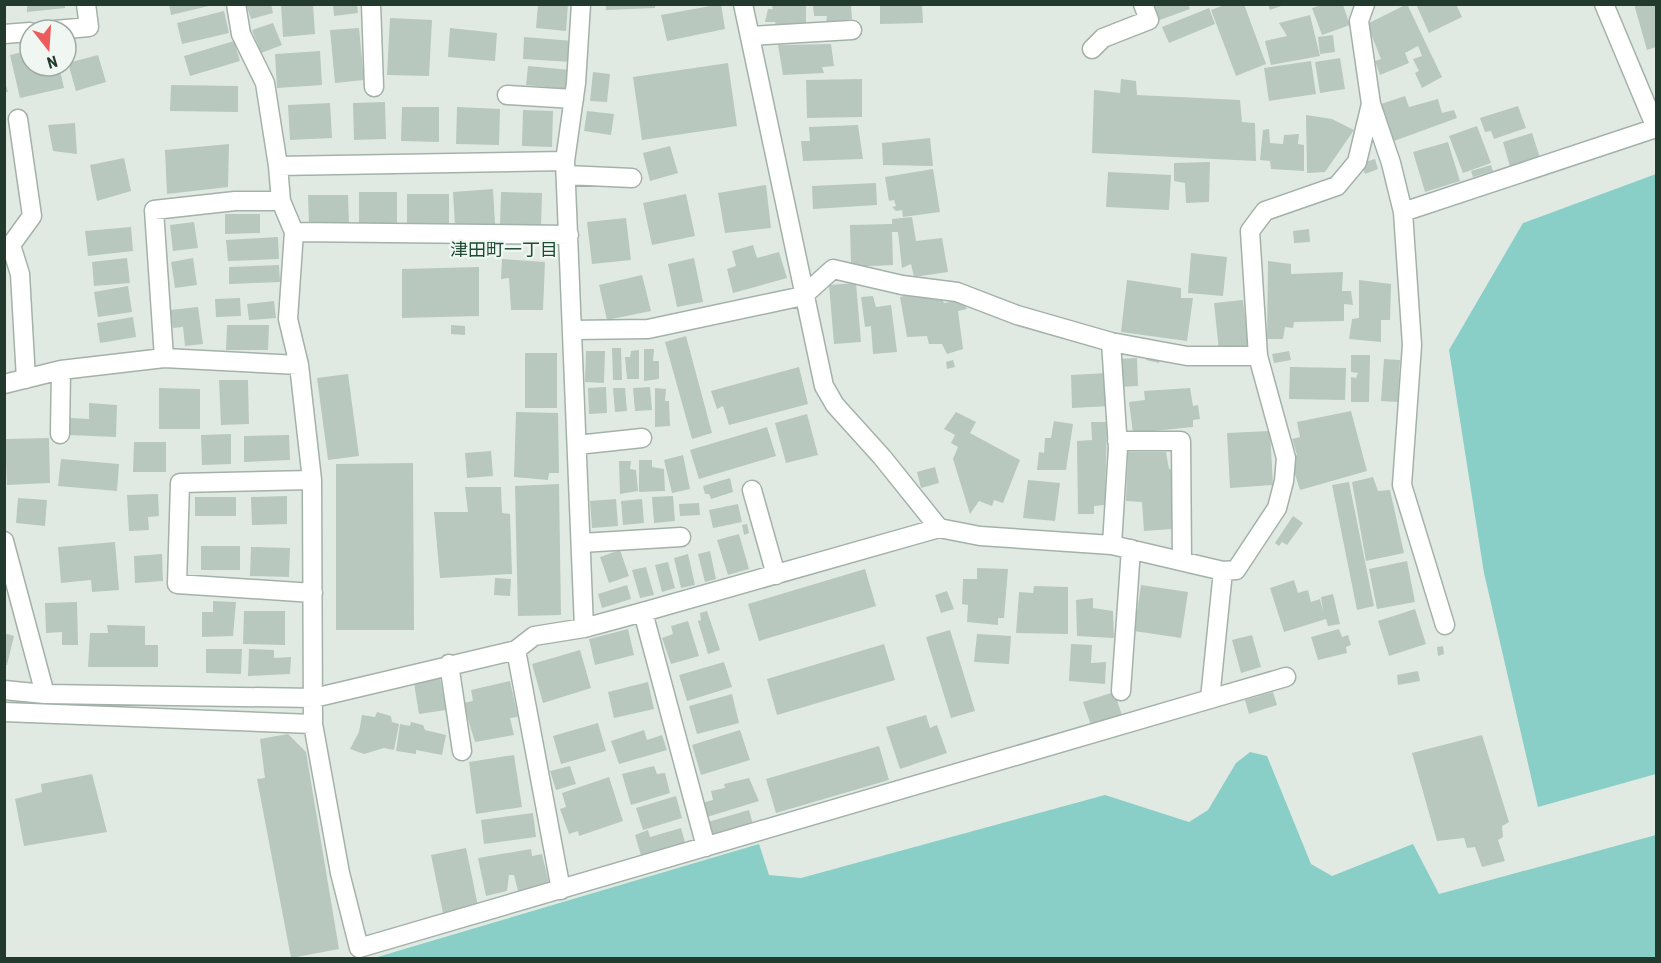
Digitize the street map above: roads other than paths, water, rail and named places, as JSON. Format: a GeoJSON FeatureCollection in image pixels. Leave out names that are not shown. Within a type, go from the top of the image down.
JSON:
{"type":"FeatureCollection","features":[{"type":"Feature","properties":{"kind":"street"},"geometry":{"type":"LineString","coordinates":[[78,28],[89,27],[86,4]]}},
{"type":"Feature","properties":{"kind":"street"},"geometry":{"type":"LineString","coordinates":[[236,4],[241,33],[265,83],[281,201],[294,232],[288,319],[299,365],[312,480],[313,724],[340,873],[358,948],[1286,677]]}},
{"type":"Feature","properties":{"kind":"street"},"geometry":{"type":"LineString","coordinates":[[371,4],[374,87]]}},
{"type":"Feature","properties":{"kind":"street"},"geometry":{"type":"LineString","coordinates":[[581,4],[574,99],[565,168],[584,628]]}},
{"type":"Feature","properties":{"kind":"street"},"geometry":{"type":"LineString","coordinates":[[743,4],[803,296],[824,386],[835,405],[882,457],[939,528]]}},
{"type":"Feature","properties":{"kind":"street"},"geometry":{"type":"LineString","coordinates":[[1092,49],[1103,38],[1149,20],[1143,4]]}},
{"type":"Feature","properties":{"kind":"street"},"geometry":{"type":"LineString","coordinates":[[1403,212],[1656,128],[1604,4]]}},
{"type":"Feature","properties":{"kind":"street"},"geometry":{"type":"LineString","coordinates":[[1365,5],[1359,21],[1371,104],[1391,163],[1403,212],[1412,345],[1402,485],[1445,626]]}},
{"type":"Feature","properties":{"kind":"street"},"geometry":{"type":"LineString","coordinates":[[750,36],[852,30]]}},
{"type":"Feature","properties":{"kind":"street"},"geometry":{"type":"LineString","coordinates":[[507,95],[574,99]]}},
{"type":"Feature","properties":{"kind":"street"},"geometry":{"type":"LineString","coordinates":[[4,690],[45,694],[314,698],[448,664],[516,650],[534,636],[584,628],[939,528],[980,536],[1112,545],[1223,571],[1236,570],[1277,508],[1284,481],[1286,458],[1258,356],[1250,231],[1265,211],[1337,186],[1357,162],[1371,104]]}},
{"type":"Feature","properties":{"kind":"street"},"geometry":{"type":"LineString","coordinates":[[18,119],[32,216],[8,245],[20,274],[26,379]]}},
{"type":"Feature","properties":{"kind":"street"},"geometry":{"type":"LineString","coordinates":[[278,166],[565,168],[632,178]]}},
{"type":"Feature","properties":{"kind":"street"},"geometry":{"type":"LineString","coordinates":[[164,358],[154,210],[235,201],[281,201]]}},
{"type":"Feature","properties":{"kind":"street"},"geometry":{"type":"LineString","coordinates":[[294,232],[569,235]]}},
{"type":"Feature","properties":{"kind":"street"},"geometry":{"type":"LineString","coordinates":[[573,330],[648,329],[803,296],[833,269],[902,285],[957,292],[1017,315],[1111,342],[1187,356],[1258,356]]}},
{"type":"Feature","properties":{"kind":"street"},"geometry":{"type":"LineString","coordinates":[[1111,342],[1117,441],[1112,545]]}},
{"type":"Feature","properties":{"kind":"street"},"geometry":{"type":"LineString","coordinates":[[4,384],[62,370],[164,358],[299,365]]}},
{"type":"Feature","properties":{"kind":"street"},"geometry":{"type":"LineString","coordinates":[[60,434],[62,370]]}},
{"type":"Feature","properties":{"kind":"street"},"geometry":{"type":"LineString","coordinates":[[577,445],[642,438]]}},
{"type":"Feature","properties":{"kind":"street"},"geometry":{"type":"LineString","coordinates":[[1117,441],[1181,441],[1182,561]]}},
{"type":"Feature","properties":{"kind":"street"},"geometry":{"type":"LineString","coordinates":[[312,480],[180,483],[177,584],[313,593]]}},
{"type":"Feature","properties":{"kind":"street"},"geometry":{"type":"LineString","coordinates":[[752,490],[776,575]]}},
{"type":"Feature","properties":{"kind":"street"},"geometry":{"type":"LineString","coordinates":[[581,543],[681,537]]}},
{"type":"Feature","properties":{"kind":"street"},"geometry":{"type":"LineString","coordinates":[[4,541],[45,694]]}},
{"type":"Feature","properties":{"kind":"street"},"geometry":{"type":"LineString","coordinates":[[1121,691],[1131,549]]}},
{"type":"Feature","properties":{"kind":"street"},"geometry":{"type":"LineString","coordinates":[[1210,699],[1223,571]]}},
{"type":"Feature","properties":{"kind":"street"},"geometry":{"type":"LineString","coordinates":[[643,612],[706,848]]}},
{"type":"Feature","properties":{"kind":"street"},"geometry":{"type":"LineString","coordinates":[[516,650],[561,890]]}},
{"type":"Feature","properties":{"kind":"street"},"geometry":{"type":"LineString","coordinates":[[448,664],[462,751]]}},
{"type":"Feature","properties":{"kind":"street"},"geometry":{"type":"LineString","coordinates":[[4,712],[313,724]]}},
{"type":"Feature","properties":{"kind":"water"},"geometry":{"type":"Polygon","coordinates":[[[1656,174],[1656,774],[1538,807],[1484,573],[1449,350],[1523,223],[1656,174]]]}},
{"type":"Feature","properties":{"kind":"water"},"geometry":{"type":"Polygon","coordinates":[[[1250,752],[1267,756],[1311,864],[1332,876],[1413,844],[1439,894],[1656,835],[1656,958],[374,958],[759,844],[769,875],[801,878],[1105,795],[1189,822],[1208,810],[1236,763],[1250,752]]]}},
{"type":"Feature","properties":{"kind":"district","name":"津田町一丁目"},"geometry":{"type":"Point","coordinates":[504,249]}}]}
